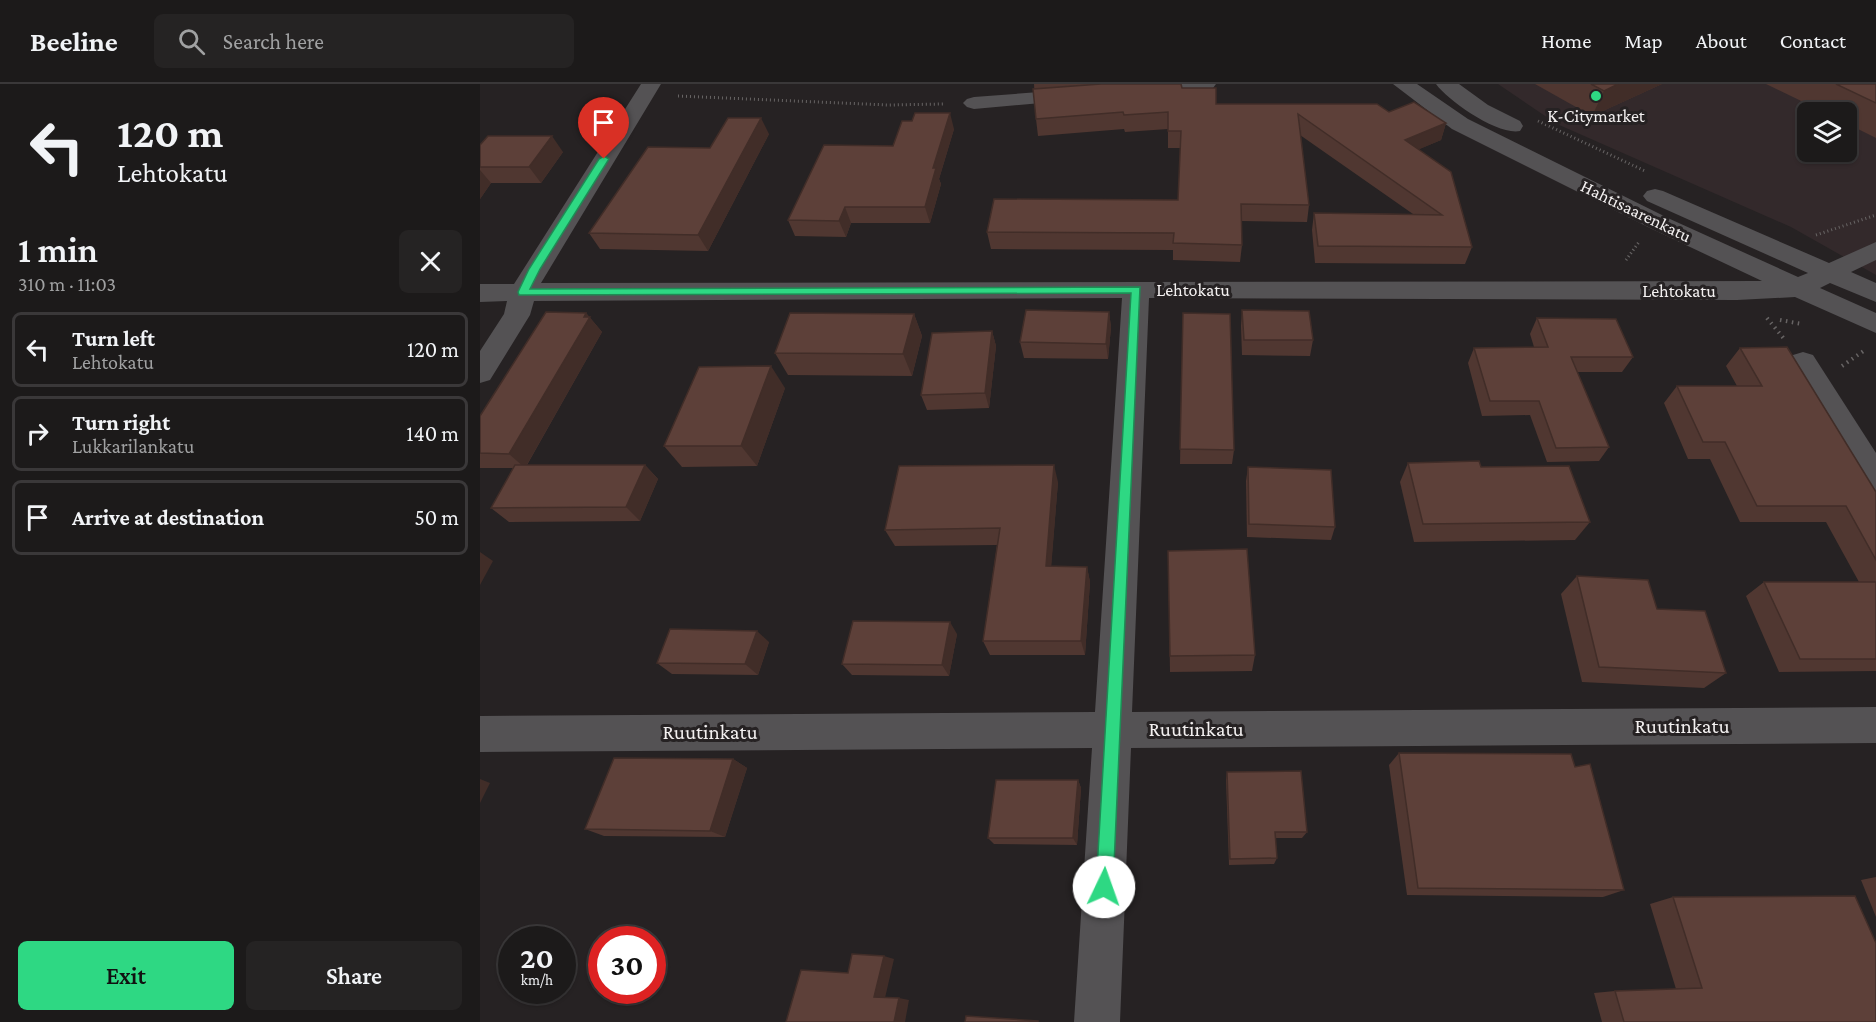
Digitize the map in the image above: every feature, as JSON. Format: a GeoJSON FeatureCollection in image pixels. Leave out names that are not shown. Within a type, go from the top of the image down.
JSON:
{"type":"FeatureCollection","features":[{"type":"Feature","properties":{"kind":"street"},"geometry":{"type":"LineString","coordinates":[[975,103],[1206,84]]}},
{"type":"Feature","properties":{"kind":"street","name":"Hahtisaarenkatu"},"geometry":{"type":"LineString","coordinates":[[1403,84],[1460,124],[1661,224],[1876,324]]}},
{"type":"Feature","properties":{"kind":"street","name":"Hahtisaarenkatu"},"geometry":{"type":"LineString","coordinates":[[1446,84],[1480,110],[1570,156],[1677,206],[1876,293]]}},
{"type":"Feature","properties":{"kind":"street"},"geometry":{"type":"LineString","coordinates":[[480,373],[517,315],[523,292],[535,269],[647,89]]}},
{"type":"Feature","properties":{"kind":"street"},"geometry":{"type":"LineString","coordinates":[[1798,288],[1876,250]]}},
{"type":"Feature","properties":{"kind":"street","name":"Lehtokatu"},"geometry":{"type":"LineString","coordinates":[[480,293],[1136,289],[1737,291],[1798,288]]}},
{"type":"Feature","properties":{"kind":"street"},"geometry":{"type":"LineString","coordinates":[[1097,1022],[1136,289]]}},
{"type":"Feature","properties":{"kind":"street"},"geometry":{"type":"LineString","coordinates":[[1803,362],[1876,479]]}},
{"type":"Feature","properties":{"kind":"street","name":"Ruutinkatu"},"geometry":{"type":"LineString","coordinates":[[480,734],[1876,726]]}},
{"type":"Feature","properties":{"kind":"path"},"geometry":{"type":"LineString","coordinates":[[647,89],[888,105],[975,103]]}},
{"type":"Feature","properties":{"kind":"path"},"geometry":{"type":"LineString","coordinates":[[1538,120],[1654,175]]}},
{"type":"Feature","properties":{"kind":"path"},"geometry":{"type":"LineString","coordinates":[[1820,235],[1876,215]]}},
{"type":"Feature","properties":{"kind":"shaded area","name":"K-Citymarket"},"geometry":{"type":"Polygon","coordinates":[[[1498,84],[1876,84],[1876,275],[1791,227],[1557,124],[1498,84]]]}},
{"type":"Feature","properties":{"kind":"building"},"geometry":{"type":"Polygon","coordinates":[[[1101,84],[1181,84],[1182,88],[1216,88],[1216,104],[1377,104],[1389,112],[1414,102],[1446,123],[1405,140],[1451,172],[1472,247],[1318,246],[1314,213],[1442,215],[1298,114],[1309,205],[1241,204],[1242,245],[1173,243],[1174,233],[987,232],[994,199],[1178,200],[1181,131],[1168,131],[1168,112],[1124,115],[1123,112],[1036,119],[1033,89],[1101,84]]]}},
{"type":"Feature","properties":{"kind":"building"},"geometry":{"type":"Polygon","coordinates":[[[1591,84],[1618,84],[1604,91],[1591,84]]]}},
{"type":"Feature","properties":{"kind":"building"},"geometry":{"type":"Polygon","coordinates":[[[1836,84],[1876,84],[1876,103],[1836,84]]]}},
{"type":"Feature","properties":{"kind":"building"},"geometry":{"type":"Polygon","coordinates":[[[915,113],[950,113],[933,168],[936,168],[925,207],[845,207],[839,221],[788,220],[824,145],[893,146],[902,121],[912,121],[915,113]]]}},
{"type":"Feature","properties":{"kind":"building"},"geometry":{"type":"Polygon","coordinates":[[[728,118],[761,118],[698,235],[589,233],[648,147],[710,148],[728,118]]]}},
{"type":"Feature","properties":{"kind":"building"},"geometry":{"type":"Polygon","coordinates":[[[488,136],[552,136],[529,167],[480,167],[480,145],[488,136]]]}},
{"type":"Feature","properties":{"kind":"building"},"geometry":{"type":"Polygon","coordinates":[[[1026,310],[1109,312],[1106,344],[1020,342],[1026,310]]]}},
{"type":"Feature","properties":{"kind":"building"},"geometry":{"type":"Polygon","coordinates":[[[1242,310],[1309,311],[1313,340],[1244,340],[1242,310]]]}},
{"type":"Feature","properties":{"kind":"building"},"geometry":{"type":"Polygon","coordinates":[[[546,312],[586,313],[584,317],[590,317],[509,454],[480,453],[480,416],[546,312]]]}},
{"type":"Feature","properties":{"kind":"building"},"geometry":{"type":"Polygon","coordinates":[[[790,313],[914,314],[903,354],[775,353],[790,313]]]}},
{"type":"Feature","properties":{"kind":"building"},"geometry":{"type":"Polygon","coordinates":[[[1183,313],[1230,314],[1234,450],[1180,449],[1183,313]]]}},
{"type":"Feature","properties":{"kind":"building"},"geometry":{"type":"Polygon","coordinates":[[[1537,318],[1616,319],[1633,357],[1571,357],[1609,447],[1556,448],[1539,401],[1490,401],[1474,348],[1548,347],[1537,318]]]}},
{"type":"Feature","properties":{"kind":"building"},"geometry":{"type":"Polygon","coordinates":[[[992,331],[985,393],[921,395],[932,333],[992,331]]]}},
{"type":"Feature","properties":{"kind":"building"},"geometry":{"type":"Polygon","coordinates":[[[1787,347],[1876,492],[1876,560],[1846,506],[1757,506],[1725,442],[1703,442],[1677,386],[1762,386],[1740,348],[1787,347]]]}},
{"type":"Feature","properties":{"kind":"building"},"geometry":{"type":"Polygon","coordinates":[[[771,366],[741,446],[664,446],[699,367],[771,366]]]}},
{"type":"Feature","properties":{"kind":"building"},"geometry":{"type":"Polygon","coordinates":[[[1479,461],[1481,467],[1569,466],[1590,522],[1423,524],[1408,463],[1479,461]]]}},
{"type":"Feature","properties":{"kind":"building"},"geometry":{"type":"Polygon","coordinates":[[[515,465],[645,465],[626,507],[491,508],[515,465]]]}},
{"type":"Feature","properties":{"kind":"building"},"geometry":{"type":"Polygon","coordinates":[[[1054,465],[1046,566],[1087,567],[1081,641],[983,641],[1000,528],[885,530],[899,466],[1054,465]]]}},
{"type":"Feature","properties":{"kind":"building"},"geometry":{"type":"Polygon","coordinates":[[[1248,467],[1331,470],[1335,527],[1249,524],[1248,467]]]}},
{"type":"Feature","properties":{"kind":"building"},"geometry":{"type":"Polygon","coordinates":[[[1247,549],[1255,655],[1170,656],[1168,551],[1247,549]]]}},
{"type":"Feature","properties":{"kind":"building"},"geometry":{"type":"Polygon","coordinates":[[[1577,576],[1648,580],[1657,609],[1705,611],[1726,673],[1599,667],[1577,576]]]}},
{"type":"Feature","properties":{"kind":"building"},"geometry":{"type":"Polygon","coordinates":[[[1764,582],[1876,582],[1876,659],[1800,659],[1764,582]]]}},
{"type":"Feature","properties":{"kind":"building"},"geometry":{"type":"Polygon","coordinates":[[[853,621],[950,622],[942,665],[842,664],[853,621]]]}},
{"type":"Feature","properties":{"kind":"building"},"geometry":{"type":"Polygon","coordinates":[[[670,629],[757,631],[745,664],[657,663],[670,629]]]}},
{"type":"Feature","properties":{"kind":"building"},"geometry":{"type":"Polygon","coordinates":[[[1399,753],[1571,754],[1575,767],[1590,764],[1624,890],[1418,888],[1399,753]]]}},
{"type":"Feature","properties":{"kind":"building"},"geometry":{"type":"Polygon","coordinates":[[[614,758],[733,759],[710,831],[585,829],[614,758]]]}},
{"type":"Feature","properties":{"kind":"building"},"geometry":{"type":"Polygon","coordinates":[[[1301,771],[1307,832],[1275,832],[1277,858],[1230,859],[1227,772],[1301,771]]]}},
{"type":"Feature","properties":{"kind":"building"},"geometry":{"type":"Polygon","coordinates":[[[996,780],[1078,780],[1073,838],[988,838],[996,780]]]}},
{"type":"Feature","properties":{"kind":"building"},"geometry":{"type":"Polygon","coordinates":[[[1855,896],[1876,943],[1876,1022],[1624,1022],[1615,991],[1702,988],[1673,897],[1855,896]]]}},
{"type":"Feature","properties":{"kind":"building"},"geometry":{"type":"Polygon","coordinates":[[[852,954],[884,956],[874,997],[899,998],[894,1022],[786,1022],[801,970],[848,973],[852,954]]]}},
{"type":"Feature","properties":{"kind":"building"},"geometry":{"type":"Polygon","coordinates":[[[966,1016],[1038,1021],[1038,1022],[965,1022],[966,1016]]]}},
{"type":"Feature","properties":{"kind":"place","name":"K-Citymarket"},"geometry":{"type":"Point","coordinates":[1596,96]}},
{"type":"Feature","properties":{"kind":"route"},"geometry":{"type":"LineString","coordinates":[[604,159],[523,292],[1136,289],[1104,887]]}}]}
